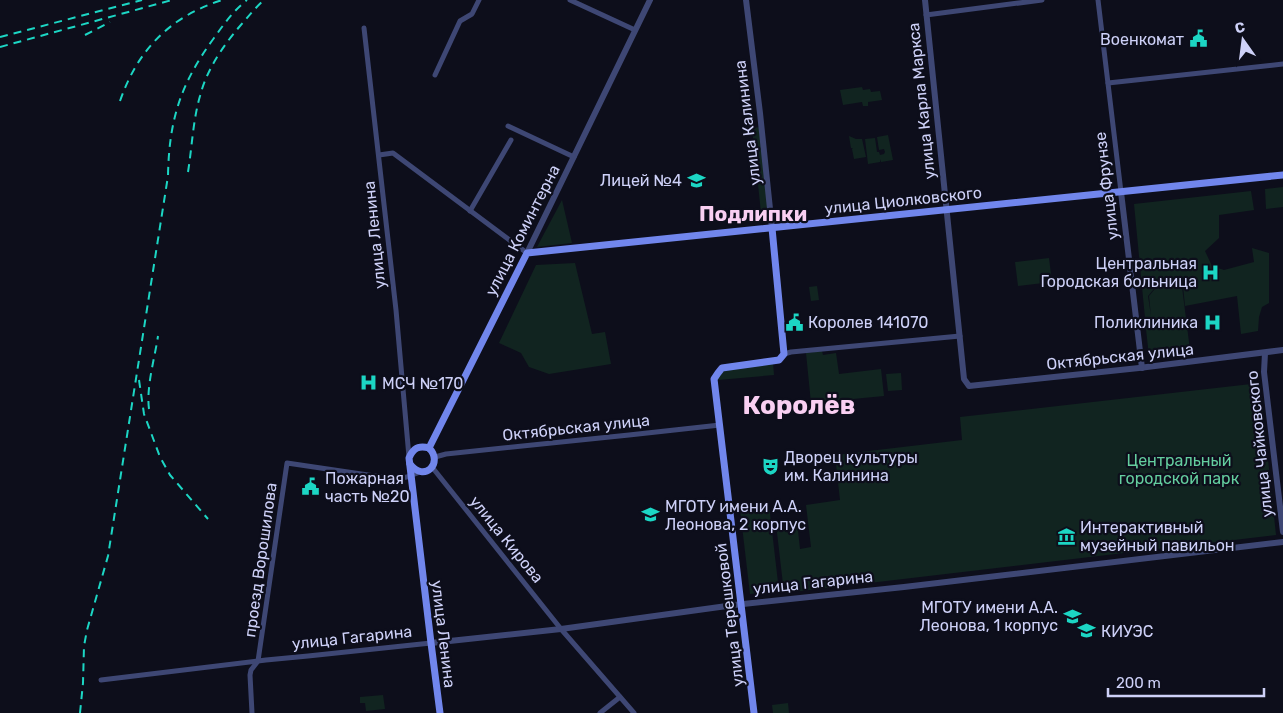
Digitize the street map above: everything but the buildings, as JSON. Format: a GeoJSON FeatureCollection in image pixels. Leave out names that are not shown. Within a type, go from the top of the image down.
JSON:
{"type":"FeatureCollection","features":[{"type":"Feature","properties":{"kind":"main road","name":"улица Циолковского"},"geometry":{"type":"LineString","coordinates":[[527,253],[1283,175]]}},
{"type":"Feature","properties":{"kind":"main road","name":"улица Калинина"},"geometry":{"type":"LineString","coordinates":[[772,228],[784,354]]}},
{"type":"Feature","properties":{"kind":"main road","name":"улица Коминтерна"},"geometry":{"type":"LineString","coordinates":[[429,448],[527,253]]}},
{"type":"Feature","properties":{"kind":"main road","name":"улица Терешковой"},"geometry":{"type":"LineString","coordinates":[[754,713],[714,379],[722,368],[779,360],[784,354]]}},
{"type":"Feature","properties":{"kind":"main road"},"geometry":{"type":"LineString","coordinates":[[423,446],[429,448],[435,456],[432,467],[420,472],[414,469],[410,461],[411,452],[423,446]]}},
{"type":"Feature","properties":{"kind":"main road","name":"улица Ленина"},"geometry":{"type":"LineString","coordinates":[[410,461],[440,713]]}},
{"type":"Feature","properties":{"kind":"street"},"geometry":{"type":"LineString","coordinates":[[435,75],[460,22],[472,14],[479,0]]}},
{"type":"Feature","properties":{"kind":"street"},"geometry":{"type":"LineString","coordinates":[[570,0],[579,2],[635,30]]}},
{"type":"Feature","properties":{"kind":"street","name":"улица Коминтерна"},"geometry":{"type":"LineString","coordinates":[[527,253],[650,0]]}},
{"type":"Feature","properties":{"kind":"street","name":"улица Калинина"},"geometry":{"type":"LineString","coordinates":[[746,0],[772,228]]}},
{"type":"Feature","properties":{"kind":"street","name":"улица Карла Маркса"},"geometry":{"type":"LineString","coordinates":[[924,0],[964,379]]}},
{"type":"Feature","properties":{"kind":"street"},"geometry":{"type":"LineString","coordinates":[[926,15],[1042,0]]}},
{"type":"Feature","properties":{"kind":"street","name":"улица Фрунзе"},"geometry":{"type":"LineString","coordinates":[[1098,0],[1142,368]]}},
{"type":"Feature","properties":{"kind":"street","name":"улица Ленина"},"geometry":{"type":"LineString","coordinates":[[364,28],[396,310],[410,461]]}},
{"type":"Feature","properties":{"kind":"street"},"geometry":{"type":"LineString","coordinates":[[1108,83],[1283,64]]}},
{"type":"Feature","properties":{"kind":"street"},"geometry":{"type":"LineString","coordinates":[[508,126],[574,157]]}},
{"type":"Feature","properties":{"kind":"street"},"geometry":{"type":"LineString","coordinates":[[470,211],[511,140]]}},
{"type":"Feature","properties":{"kind":"street"},"geometry":{"type":"LineString","coordinates":[[379,155],[393,153],[527,253]]}},
{"type":"Feature","properties":{"kind":"street"},"geometry":{"type":"LineString","coordinates":[[784,354],[960,336]]}},
{"type":"Feature","properties":{"kind":"street","name":"Октябрьская улица"},"geometry":{"type":"LineString","coordinates":[[964,379],[969,386],[1142,368],[1283,350]]}},
{"type":"Feature","properties":{"kind":"street","name":"улица Чайковского"},"geometry":{"type":"LineString","coordinates":[[1265,353],[1264,372],[1283,532]]}},
{"type":"Feature","properties":{"kind":"street","name":"Октябрьская улица"},"geometry":{"type":"LineString","coordinates":[[435,456],[720,425]]}},
{"type":"Feature","properties":{"kind":"street"},"geometry":{"type":"LineString","coordinates":[[408,439],[416,448]]}},
{"type":"Feature","properties":{"kind":"street","name":"проезд Ворошилова"},"geometry":{"type":"LineString","coordinates":[[252,713],[250,675],[251,670],[258,661],[287,462],[395,479],[412,476]]}},
{"type":"Feature","properties":{"kind":"street","name":"улица Кирова"},"geometry":{"type":"LineString","coordinates":[[432,467],[561,628],[634,713]]}},
{"type":"Feature","properties":{"kind":"street"},"geometry":{"type":"LineString","coordinates":[[412,476],[420,472]]}},
{"type":"Feature","properties":{"kind":"street","name":"улица Гагарина"},"geometry":{"type":"LineString","coordinates":[[101,680],[258,661],[431,644],[741,604],[1283,542]]}},
{"type":"Feature","properties":{"kind":"street"},"geometry":{"type":"LineString","coordinates":[[600,713],[620,697]]}},
{"type":"Feature","properties":{"kind":"green space"},"geometry":{"type":"Polygon","coordinates":[[[862,87],[863,90],[870,89],[871,92],[880,91],[882,100],[868,102],[868,106],[863,106],[862,102],[843,105],[840,90],[862,87]]]}},
{"type":"Feature","properties":{"kind":"green space"},"geometry":{"type":"Polygon","coordinates":[[[760,127],[770,221],[762,222],[752,128],[760,127]]]}},
{"type":"Feature","properties":{"kind":"green space"},"geometry":{"type":"Polygon","coordinates":[[[888,135],[893,160],[881,162],[880,159],[880,162],[868,164],[865,139],[875,138],[877,152],[880,155],[885,152],[884,149],[879,150],[877,137],[888,135]]]}},
{"type":"Feature","properties":{"kind":"green space"},"geometry":{"type":"Polygon","coordinates":[[[849,136],[862,139],[866,157],[854,159],[849,136]]]}},
{"type":"Feature","properties":{"kind":"green space"},"geometry":{"type":"Polygon","coordinates":[[[1283,187],[1283,207],[1266,209],[1265,189],[1283,187]]]}},
{"type":"Feature","properties":{"kind":"green space"},"geometry":{"type":"Polygon","coordinates":[[[1251,191],[1254,210],[1219,215],[1219,238],[1205,251],[1212,266],[1224,270],[1254,262],[1252,248],[1269,253],[1269,303],[1262,307],[1258,331],[1241,334],[1237,296],[1185,306],[1183,286],[1159,283],[1148,296],[1151,316],[1149,296],[1159,284],[1182,287],[1190,350],[1149,356],[1145,320],[1152,317],[1145,318],[1134,204],[1251,191]]]}},
{"type":"Feature","properties":{"kind":"green space"},"geometry":{"type":"Polygon","coordinates":[[[562,200],[572,243],[537,247],[562,200]]]}},
{"type":"Feature","properties":{"kind":"green space"},"geometry":{"type":"Polygon","coordinates":[[[1049,258],[1052,282],[1018,286],[1015,262],[1049,258]]]}},
{"type":"Feature","properties":{"kind":"green space"},"geometry":{"type":"Polygon","coordinates":[[[575,263],[592,334],[605,332],[611,364],[549,374],[529,367],[521,353],[499,343],[536,265],[575,263]]]}},
{"type":"Feature","properties":{"kind":"green space"},"geometry":{"type":"Polygon","coordinates":[[[817,286],[819,300],[811,301],[809,287],[817,286]]]}},
{"type":"Feature","properties":{"kind":"green space"},"geometry":{"type":"Polygon","coordinates":[[[822,351],[823,355],[836,353],[839,374],[881,369],[884,396],[811,403],[806,353],[822,351]]]}},
{"type":"Feature","properties":{"kind":"green space"},"geometry":{"type":"Polygon","coordinates":[[[773,363],[774,375],[718,380],[718,376],[723,370],[773,363]]]}},
{"type":"Feature","properties":{"kind":"green space"},"geometry":{"type":"Polygon","coordinates":[[[901,373],[902,390],[888,391],[886,374],[901,373]]]}},
{"type":"Feature","properties":{"kind":"green space","name":"Центральный городской парк"},"geometry":{"type":"Polygon","coordinates":[[[1260,383],[1276,535],[784,593],[776,524],[797,521],[800,549],[811,547],[806,505],[840,500],[835,455],[962,440],[960,417],[1260,383]]]}},
{"type":"Feature","properties":{"kind":"green space"},"geometry":{"type":"Polygon","coordinates":[[[769,505],[779,591],[750,594],[740,509],[769,505]]]}},
{"type":"Feature","properties":{"kind":"green space"},"geometry":{"type":"Polygon","coordinates":[[[383,695],[385,709],[366,711],[365,703],[360,703],[360,697],[383,695]]]}},
{"type":"Feature","properties":{"kind":"green space"},"geometry":{"type":"Polygon","coordinates":[[[788,703],[789,713],[773,713],[772,705],[788,703]]]}},
{"type":"Feature","properties":{"kind":"railway"},"geometry":{"type":"LineString","coordinates":[[0,37],[142,0]]}},
{"type":"Feature","properties":{"kind":"railway"},"geometry":{"type":"LineString","coordinates":[[0,47],[172,0]]}},
{"type":"Feature","properties":{"kind":"railway"},"geometry":{"type":"LineString","coordinates":[[120,101],[127,82],[136,66],[158,37],[187,16],[203,7],[222,0]]}},
{"type":"Feature","properties":{"kind":"railway"},"geometry":{"type":"LineString","coordinates":[[80,713],[84,646],[108,556],[168,176],[174,119],[185,86],[193,71],[229,18],[247,0]]}},
{"type":"Feature","properties":{"kind":"railway"},"geometry":{"type":"LineString","coordinates":[[188,172],[196,114],[207,76],[216,58],[240,26],[264,0]]}},
{"type":"Feature","properties":{"kind":"railway"},"geometry":{"type":"LineString","coordinates":[[85,35],[110,22]]}},
{"type":"Feature","properties":{"kind":"railway"},"geometry":{"type":"LineString","coordinates":[[149,409],[150,382],[158,336]]}},
{"type":"Feature","properties":{"kind":"railway"},"geometry":{"type":"LineString","coordinates":[[139,380],[144,414],[160,457],[170,475],[208,519]]}},
{"type":"Feature","properties":{"kind":"place","name":"Военкомат"},"geometry":{"type":"Point","coordinates":[1198,39]}},
{"type":"Feature","properties":{"kind":"place","name":"Лицей №4"},"geometry":{"type":"Point","coordinates":[696,180]}},
{"type":"Feature","properties":{"kind":"place","name":"Центральная Городская больница"},"geometry":{"type":"Point","coordinates":[1211,272]}},
{"type":"Feature","properties":{"kind":"place","name":"Королев 141070"},"geometry":{"type":"Point","coordinates":[794,322]}},
{"type":"Feature","properties":{"kind":"place","name":"Поликлиника"},"geometry":{"type":"Point","coordinates":[1212,322]}},
{"type":"Feature","properties":{"kind":"place","name":"МСЧ №170"},"geometry":{"type":"Point","coordinates":[368,383]}},
{"type":"Feature","properties":{"kind":"place","name":"Дворец культуры им. Калинина"},"geometry":{"type":"Point","coordinates":[770,466]}},
{"type":"Feature","properties":{"kind":"place","name":"Пожарная часть №20"},"geometry":{"type":"Point","coordinates":[311,487]}},
{"type":"Feature","properties":{"kind":"place","name":"МГОТУ имени А.А. Леонова, 2 корпус"},"geometry":{"type":"Point","coordinates":[651,515]}},
{"type":"Feature","properties":{"kind":"place","name":"Интерактивный музейный павильон"},"geometry":{"type":"Point","coordinates":[1066,536]}},
{"type":"Feature","properties":{"kind":"place","name":"МГОТУ имени А.А. Леонова, 1 корпус"},"geometry":{"type":"Point","coordinates":[1072,616]}},
{"type":"Feature","properties":{"kind":"place","name":"КИУЭС"},"geometry":{"type":"Point","coordinates":[1087,631]}},
{"type":"Feature","properties":{"kind":"district","name":"Подлипки"},"geometry":{"type":"Point","coordinates":[753,214]}},
{"type":"Feature","properties":{"kind":"district","name":"Королёв"},"geometry":{"type":"Point","coordinates":[799,405]}}]}
